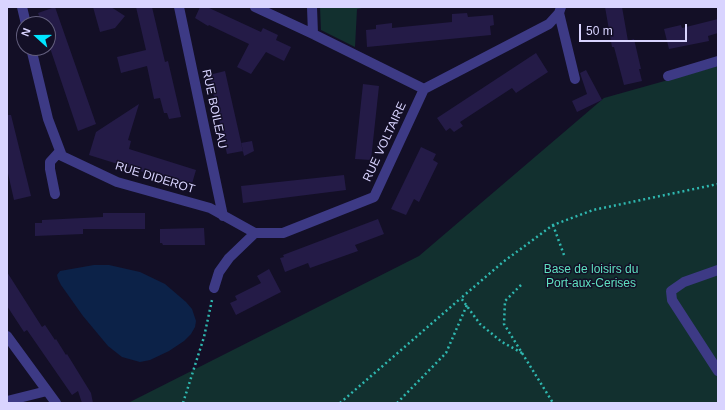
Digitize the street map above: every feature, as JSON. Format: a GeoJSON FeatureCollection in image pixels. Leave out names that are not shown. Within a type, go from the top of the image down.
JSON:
{"type":"FeatureCollection","features":[{"type":"Feature","properties":{"kind":"street","name":"RUE BOILEAU"},"geometry":{"type":"LineString","coordinates":[[179,7],[223,216]]}},
{"type":"Feature","properties":{"kind":"street"},"geometry":{"type":"LineString","coordinates":[[255,7],[424,88],[549,24],[560,10]]}},
{"type":"Feature","properties":{"kind":"street"},"geometry":{"type":"LineString","coordinates":[[312,7],[313,34]]}},
{"type":"Feature","properties":{"kind":"street"},"geometry":{"type":"LineString","coordinates":[[560,10],[576,79]]}},
{"type":"Feature","properties":{"kind":"street"},"geometry":{"type":"LineString","coordinates":[[33,56],[48,119],[60,151],[50,162],[55,194]]}},
{"type":"Feature","properties":{"kind":"street"},"geometry":{"type":"LineString","coordinates":[[668,76],[718,61]]}},
{"type":"Feature","properties":{"kind":"street","name":"RUE VOLTAIRE"},"geometry":{"type":"LineString","coordinates":[[254,233],[283,233],[374,197],[424,88]]}},
{"type":"Feature","properties":{"kind":"street","name":"RUE DIDEROT"},"geometry":{"type":"LineString","coordinates":[[60,151],[62,156],[117,182],[210,208],[254,233]]}},
{"type":"Feature","properties":{"kind":"street"},"geometry":{"type":"LineString","coordinates":[[214,288],[220,272],[229,258],[254,233]]}},
{"type":"Feature","properties":{"kind":"street"},"geometry":{"type":"LineString","coordinates":[[718,270],[684,282],[671,291],[672,300],[718,371]]}},
{"type":"Feature","properties":{"kind":"street"},"geometry":{"type":"LineString","coordinates":[[7,336],[56,403]]}},
{"type":"Feature","properties":{"kind":"street"},"geometry":{"type":"LineString","coordinates":[[7,401],[47,391]]}},
{"type":"Feature","properties":{"kind":"path"},"geometry":{"type":"LineString","coordinates":[[340,403],[503,262],[553,225],[593,210],[718,184]]}},
{"type":"Feature","properties":{"kind":"path"},"geometry":{"type":"LineString","coordinates":[[553,225],[564,255]]}},
{"type":"Feature","properties":{"kind":"path"},"geometry":{"type":"LineString","coordinates":[[521,285],[505,301],[504,324],[552,403]]}},
{"type":"Feature","properties":{"kind":"path"},"geometry":{"type":"LineString","coordinates":[[183,403],[204,337],[214,288]]}},
{"type":"Feature","properties":{"kind":"path"},"geometry":{"type":"LineString","coordinates":[[460,298],[467,304],[480,324],[502,342],[522,354]]}},
{"type":"Feature","properties":{"kind":"path"},"geometry":{"type":"LineString","coordinates":[[397,403],[446,352],[467,304]]}},
{"type":"Feature","properties":{"kind":"green space"},"geometry":{"type":"Polygon","coordinates":[[[320,7],[367,7],[357,9],[355,47],[321,30],[320,7]]]}},
{"type":"Feature","properties":{"kind":"green space","name":"Base de loisirs du Port-aux-Cerises"},"geometry":{"type":"Polygon","coordinates":[[[718,66],[718,403],[128,403],[419,256],[604,98],[718,66]]]}},
{"type":"Feature","properties":{"kind":"water"},"geometry":{"type":"Polygon","coordinates":[[[94,265],[109,265],[140,272],[165,284],[192,309],[196,321],[195,327],[191,334],[184,341],[169,351],[150,360],[140,362],[122,357],[108,346],[83,316],[58,279],[57,275],[60,271],[94,265]]]}},
{"type":"Feature","properties":{"kind":"building"},"geometry":{"type":"Polygon","coordinates":[[[55,7],[96,124],[78,131],[53,56],[56,56],[56,16],[39,16],[38,13],[55,7]]]}},
{"type":"Feature","properties":{"kind":"building"},"geometry":{"type":"Polygon","coordinates":[[[93,7],[111,7],[125,16],[115,28],[100,32],[93,7]]]}},
{"type":"Feature","properties":{"kind":"building"},"geometry":{"type":"Polygon","coordinates":[[[136,7],[152,7],[165,62],[168,61],[181,117],[169,119],[167,113],[164,113],[160,98],[154,99],[147,66],[121,73],[117,57],[146,50],[136,7]]]}},
{"type":"Feature","properties":{"kind":"building"},"geometry":{"type":"Polygon","coordinates":[[[200,7],[207,7],[261,32],[263,28],[278,35],[276,40],[291,47],[284,61],[266,52],[251,74],[237,67],[249,44],[209,25],[208,26],[195,18],[200,7]]]}},
{"type":"Feature","properties":{"kind":"building"},"geometry":{"type":"Polygon","coordinates":[[[605,7],[622,7],[628,41],[634,39],[641,69],[639,69],[642,81],[624,85],[614,47],[612,47],[605,7]]]}},
{"type":"Feature","properties":{"kind":"building"},"geometry":{"type":"Polygon","coordinates":[[[467,13],[468,17],[493,15],[494,25],[490,26],[491,35],[367,47],[366,30],[376,29],[376,25],[392,23],[392,28],[452,22],[452,14],[467,13]]]}},
{"type":"Feature","properties":{"kind":"building"},"geometry":{"type":"Polygon","coordinates":[[[718,19],[718,33],[708,36],[709,41],[669,49],[664,29],[681,25],[682,28],[718,19]]]}},
{"type":"Feature","properties":{"kind":"building"},"geometry":{"type":"Polygon","coordinates":[[[536,53],[548,72],[516,93],[512,88],[460,122],[463,126],[454,132],[450,128],[446,131],[437,118],[536,53]]]}},
{"type":"Feature","properties":{"kind":"building"},"geometry":{"type":"Polygon","coordinates":[[[586,70],[602,100],[577,112],[572,101],[587,94],[580,73],[586,70]]]}},
{"type":"Feature","properties":{"kind":"building"},"geometry":{"type":"Polygon","coordinates":[[[225,71],[243,151],[227,154],[209,75],[225,71]]]}},
{"type":"Feature","properties":{"kind":"building"},"geometry":{"type":"Polygon","coordinates":[[[363,84],[379,86],[371,160],[355,159],[363,84]]]}},
{"type":"Feature","properties":{"kind":"building"},"geometry":{"type":"Polygon","coordinates":[[[139,104],[128,140],[131,141],[129,149],[196,170],[191,187],[89,155],[96,132],[139,104]]]}},
{"type":"Feature","properties":{"kind":"building"},"geometry":{"type":"Polygon","coordinates":[[[7,115],[11,115],[31,196],[14,200],[7,169],[7,115]]]}},
{"type":"Feature","properties":{"kind":"building"},"geometry":{"type":"Polygon","coordinates":[[[252,141],[254,151],[244,156],[241,143],[252,141]]]}},
{"type":"Feature","properties":{"kind":"building"},"geometry":{"type":"Polygon","coordinates":[[[421,147],[436,154],[433,160],[438,163],[419,202],[414,199],[406,215],[391,209],[421,147]]]}},
{"type":"Feature","properties":{"kind":"building"},"geometry":{"type":"Polygon","coordinates":[[[344,175],[346,190],[243,203],[241,186],[344,175]]]}},
{"type":"Feature","properties":{"kind":"building"},"geometry":{"type":"Polygon","coordinates":[[[103,213],[145,213],[145,229],[83,229],[83,234],[35,236],[35,223],[42,223],[42,220],[103,217],[103,213]]]}},
{"type":"Feature","properties":{"kind":"building"},"geometry":{"type":"Polygon","coordinates":[[[378,219],[384,234],[355,245],[358,251],[310,268],[308,263],[285,272],[280,258],[284,257],[283,255],[378,219]]]}},
{"type":"Feature","properties":{"kind":"building"},"geometry":{"type":"Polygon","coordinates":[[[204,228],[205,245],[163,245],[160,243],[160,229],[204,228]]]}},
{"type":"Feature","properties":{"kind":"building"},"geometry":{"type":"Polygon","coordinates":[[[269,269],[281,292],[236,315],[230,303],[237,300],[235,296],[261,283],[257,276],[269,269]]]}},
{"type":"Feature","properties":{"kind":"building"},"geometry":{"type":"Polygon","coordinates":[[[7,272],[42,327],[45,325],[66,355],[67,354],[91,393],[93,403],[82,403],[78,391],[72,395],[27,330],[24,332],[7,306],[7,272]]]}}]}
